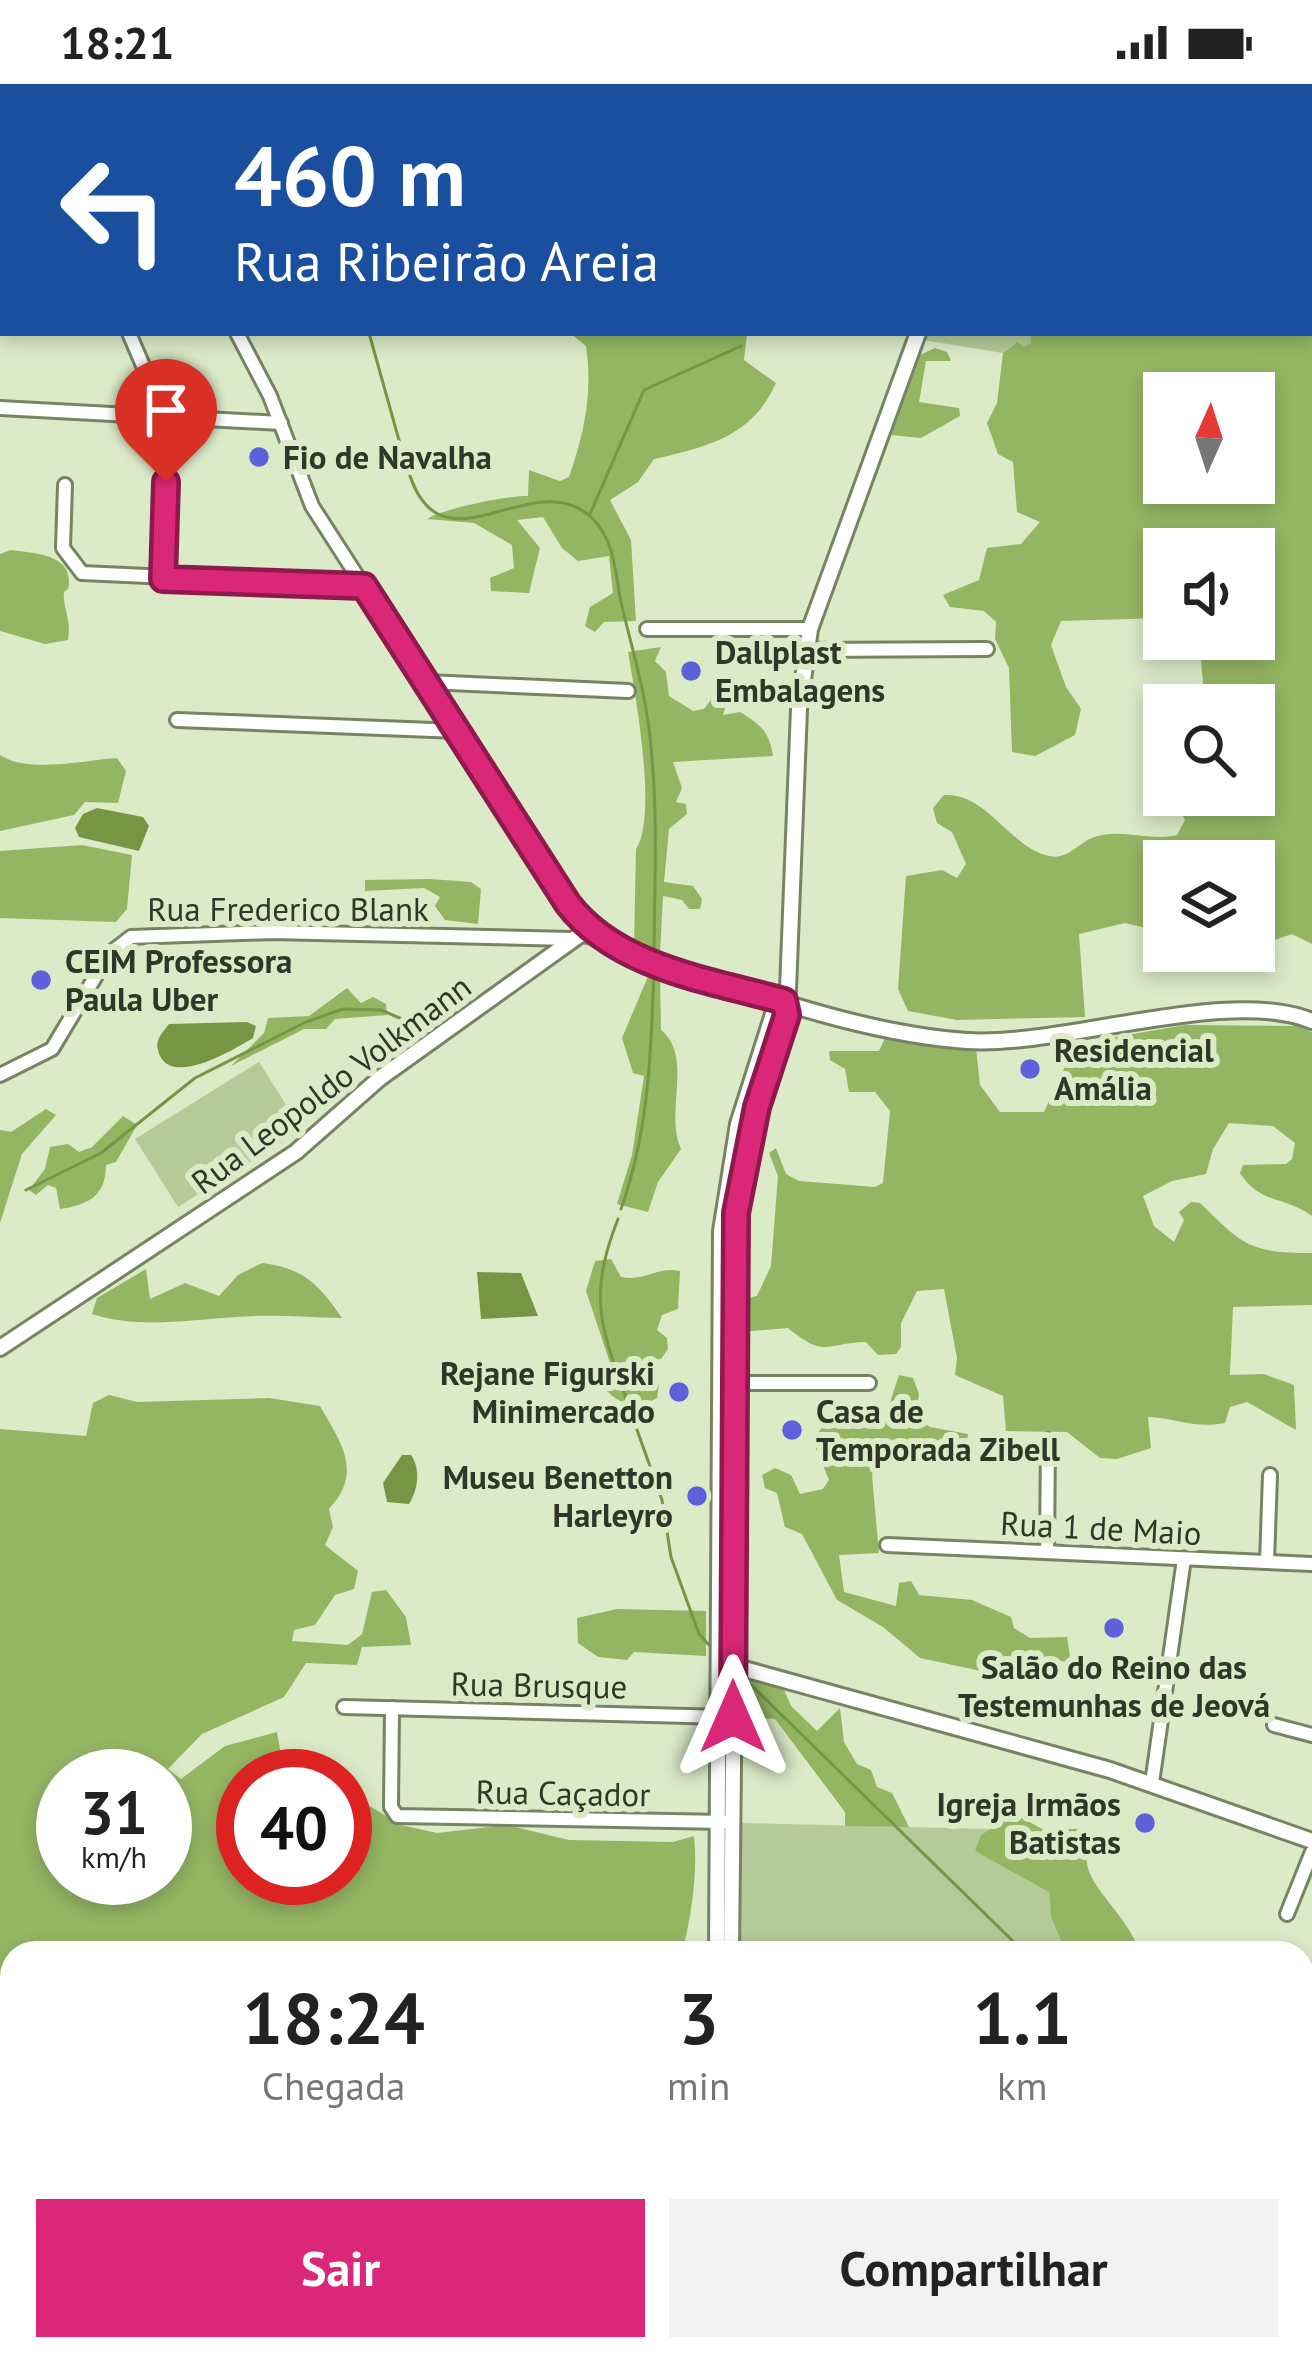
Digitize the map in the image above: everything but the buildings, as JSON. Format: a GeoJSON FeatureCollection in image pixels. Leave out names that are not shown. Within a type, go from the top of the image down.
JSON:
{"type":"FeatureCollection","features":[{"type":"Feature","properties":{"kind":"street"},"geometry":{"type":"LineString","coordinates":[[130,336],[165,417]]}},
{"type":"Feature","properties":{"kind":"street"},"geometry":{"type":"LineString","coordinates":[[238,336],[281,423],[312,506],[568,904],[598,937],[624,952],[784,1001],[970,1041],[1228,1011],[1270,1011],[1312,1021]]}},
{"type":"Feature","properties":{"kind":"street"},"geometry":{"type":"LineString","coordinates":[[730,1941],[725,1822],[728,1232],[744,1102],[773,1011],[784,1001],[794,950],[798,737],[810,629],[917,336]]}},
{"type":"Feature","properties":{"kind":"street"},"geometry":{"type":"LineString","coordinates":[[0,408],[281,423]]}},
{"type":"Feature","properties":{"kind":"street"},"geometry":{"type":"LineString","coordinates":[[163,579],[166,482]]}},
{"type":"Feature","properties":{"kind":"street"},"geometry":{"type":"LineString","coordinates":[[65,485],[63,548],[75,569],[101,577],[364,586]]}},
{"type":"Feature","properties":{"kind":"street"},"geometry":{"type":"LineString","coordinates":[[647,629],[810,629]]}},
{"type":"Feature","properties":{"kind":"street"},"geometry":{"type":"LineString","coordinates":[[806,650],[988,649]]}},
{"type":"Feature","properties":{"kind":"street"},"geometry":{"type":"LineString","coordinates":[[427,682],[628,691]]}},
{"type":"Feature","properties":{"kind":"street"},"geometry":{"type":"LineString","coordinates":[[178,720],[458,731]]}},
{"type":"Feature","properties":{"kind":"street","name":"Rua Frederico Blank"},"geometry":{"type":"LineString","coordinates":[[0,1075],[52,1049],[109,954],[131,937],[272,932],[572,939]]}},
{"type":"Feature","properties":{"kind":"street"},"geometry":{"type":"LineString","coordinates":[[572,939],[598,937]]}},
{"type":"Feature","properties":{"kind":"street","name":"Rua Leopoldo Volkmann"},"geometry":{"type":"LineString","coordinates":[[0,1348],[296,1152],[380,1078],[572,939]]}},
{"type":"Feature","properties":{"kind":"street"},"geometry":{"type":"LineString","coordinates":[[727,1383],[869,1383]]}},
{"type":"Feature","properties":{"kind":"street"},"geometry":{"type":"LineString","coordinates":[[1047,1552],[1048,1440]]}},
{"type":"Feature","properties":{"kind":"street"},"geometry":{"type":"LineString","coordinates":[[1267,1562],[1270,1475]]}},
{"type":"Feature","properties":{"kind":"street","name":"Rua 1 de Maio"},"geometry":{"type":"LineString","coordinates":[[887,1545],[1312,1564]]}},
{"type":"Feature","properties":{"kind":"street"},"geometry":{"type":"LineString","coordinates":[[1152,1783],[1184,1558]]}},
{"type":"Feature","properties":{"kind":"street"},"geometry":{"type":"LineString","coordinates":[[726,1664],[1152,1783],[1312,1841]]}},
{"type":"Feature","properties":{"kind":"street","name":"Rua Brusque"},"geometry":{"type":"LineString","coordinates":[[344,1707],[725,1717]]}},
{"type":"Feature","properties":{"kind":"street","name":"Rua Caçador"},"geometry":{"type":"LineString","coordinates":[[392,1708],[394,1814],[725,1822]]}},
{"type":"Feature","properties":{"kind":"street"},"geometry":{"type":"LineString","coordinates":[[1274,1725],[1312,1735]]}},
{"type":"Feature","properties":{"kind":"street"},"geometry":{"type":"LineString","coordinates":[[718,1941],[725,1822]]}},
{"type":"Feature","properties":{"kind":"street"},"geometry":{"type":"LineString","coordinates":[[1287,1914],[1312,1852]]}},
{"type":"Feature","properties":{"kind":"shaded area"},"geometry":{"type":"Polygon","coordinates":[[[574,336],[747,336],[744,360],[776,383],[741,428],[709,444],[654,459],[638,482],[610,500],[631,540],[636,621],[604,622],[595,632],[585,626],[590,607],[613,593],[609,556],[578,561],[562,548],[543,517],[517,520],[540,548],[529,593],[491,591],[490,578],[514,568],[512,545],[474,523],[427,519],[476,503],[528,496],[529,470],[560,481],[569,477],[588,397],[586,346],[574,336]]]}},
{"type":"Feature","properties":{"kind":"shaded area"},"geometry":{"type":"Polygon","coordinates":[[[925,336],[1033,336],[1024,348],[1016,342],[1003,353],[923,340],[925,336]]]}},
{"type":"Feature","properties":{"kind":"shaded area"},"geometry":{"type":"Polygon","coordinates":[[[1031,336],[1312,336],[1312,944],[1292,934],[1275,940],[1275,840],[1143,840],[1143,927],[1125,923],[1079,934],[1085,1017],[957,1020],[908,1011],[898,989],[906,876],[942,870],[957,878],[966,864],[952,832],[937,823],[933,808],[944,795],[973,802],[1035,851],[1056,857],[1102,835],[1177,835],[1183,816],[1275,816],[1275,684],[1203,684],[1201,660],[1275,660],[1275,528],[1143,528],[1143,619],[1061,621],[1051,645],[1066,687],[1081,709],[1075,735],[1035,756],[1012,752],[1009,668],[995,639],[996,622],[984,611],[950,607],[943,595],[979,580],[987,548],[1021,544],[1040,522],[1017,512],[1013,462],[998,454],[987,423],[997,403],[1003,353],[1017,342],[1024,347],[1031,343],[1031,336]]]}},
{"type":"Feature","properties":{"kind":"shaded area"},"geometry":{"type":"Polygon","coordinates":[[[935,348],[947,352],[951,361],[926,361],[919,402],[959,408],[960,416],[921,438],[891,435],[916,357],[935,348]]]}},
{"type":"Feature","properties":{"kind":"shaded area"},"geometry":{"type":"Polygon","coordinates":[[[11,550],[55,559],[67,571],[68,640],[45,644],[0,631],[0,554],[11,550]]]}},
{"type":"Feature","properties":{"kind":"shaded area"},"geometry":{"type":"Polygon","coordinates":[[[661,647],[655,661],[666,672],[669,696],[693,711],[704,709],[726,680],[730,691],[723,715],[740,712],[759,725],[773,756],[673,762],[682,788],[676,802],[686,804],[687,814],[669,829],[664,882],[693,886],[702,899],[700,909],[689,909],[682,900],[663,896],[660,953],[634,945],[636,849],[642,833],[645,783],[628,652],[661,647]]]}},
{"type":"Feature","properties":{"kind":"shaded area"},"geometry":{"type":"Polygon","coordinates":[[[0,755],[41,765],[117,758],[126,771],[118,803],[85,802],[74,815],[0,831],[0,755]]]}},
{"type":"Feature","properties":{"kind":"shaded area"},"geometry":{"type":"Polygon","coordinates":[[[97,808],[143,817],[149,826],[139,851],[79,837],[75,828],[83,814],[97,808]]]}},
{"type":"Feature","properties":{"kind":"shaded area"},"geometry":{"type":"Polygon","coordinates":[[[82,845],[132,855],[127,909],[116,922],[0,918],[0,851],[82,845]]]}},
{"type":"Feature","properties":{"kind":"shaded area"},"geometry":{"type":"Polygon","coordinates":[[[365,880],[471,882],[481,889],[478,924],[445,920],[435,906],[440,897],[424,888],[365,891],[365,880]]]}},
{"type":"Feature","properties":{"kind":"shaded area"},"geometry":{"type":"Polygon","coordinates":[[[649,974],[660,976],[661,1030],[676,1055],[675,1118],[681,1149],[658,1182],[648,1212],[617,1204],[632,1155],[644,1076],[633,1073],[622,1038],[649,974]]]}},
{"type":"Feature","properties":{"kind":"shaded area"},"geometry":{"type":"Polygon","coordinates":[[[347,988],[361,1003],[373,997],[386,1004],[387,1015],[335,1019],[326,1029],[304,1029],[231,1066],[264,1033],[268,1018],[309,1016],[347,988]]]}},
{"type":"Feature","properties":{"kind":"shaded area"},"geometry":{"type":"Polygon","coordinates":[[[247,1022],[256,1026],[253,1038],[201,1064],[174,1067],[158,1050],[169,1024],[247,1022]]]}},
{"type":"Feature","properties":{"kind":"shaded area"},"geometry":{"type":"Polygon","coordinates":[[[1185,1025],[1298,1026],[1312,1032],[1312,1216],[1264,1195],[1240,1173],[1243,1165],[1286,1164],[1292,1159],[1295,1143],[1273,1126],[1229,1123],[1213,1149],[1206,1174],[1172,1181],[1143,1196],[1154,1226],[1174,1242],[1184,1220],[1179,1212],[1191,1202],[1200,1203],[1248,1244],[1312,1253],[1312,1305],[1233,1307],[1230,1375],[1264,1374],[1294,1385],[1296,1430],[1247,1402],[1230,1407],[1225,1423],[1214,1425],[1148,1417],[1151,1448],[1117,1459],[1100,1458],[1067,1432],[1006,1431],[1003,1396],[955,1375],[957,1358],[944,1289],[917,1291],[901,1323],[901,1347],[896,1354],[878,1355],[866,1342],[818,1346],[788,1328],[740,1332],[740,1300],[757,1296],[771,1266],[778,1176],[769,1153],[776,1148],[786,1174],[799,1181],[875,1187],[883,1183],[890,1111],[875,1092],[849,1092],[845,1069],[830,1060],[829,1051],[879,1051],[888,1032],[976,1048],[980,1085],[1000,1112],[1044,1112],[1069,1058],[1086,1061],[1098,1040],[1185,1025]]]}},
{"type":"Feature","properties":{"kind":"shaded area"},"geometry":{"type":"Polygon","coordinates":[[[259,1062],[302,1130],[178,1207],[135,1139],[259,1062]]]}},
{"type":"Feature","properties":{"kind":"shaded area"},"geometry":{"type":"Polygon","coordinates":[[[46,1109],[56,1115],[22,1154],[0,1223],[0,1130],[11,1132],[46,1109]]]}},
{"type":"Feature","properties":{"kind":"shaded area"},"geometry":{"type":"Polygon","coordinates":[[[123,1116],[137,1125],[116,1162],[106,1165],[103,1184],[94,1197],[60,1209],[56,1188],[48,1185],[36,1195],[29,1190],[45,1169],[50,1147],[68,1144],[79,1152],[92,1147],[123,1116]]]}},
{"type":"Feature","properties":{"kind":"shaded area"},"geometry":{"type":"Polygon","coordinates":[[[611,1259],[621,1277],[680,1271],[678,1309],[662,1315],[657,1330],[667,1338],[668,1349],[661,1359],[647,1361],[659,1385],[657,1398],[644,1403],[624,1402],[607,1391],[613,1372],[586,1291],[595,1261],[611,1259]]]}},
{"type":"Feature","properties":{"kind":"shaded area"},"geometry":{"type":"Polygon","coordinates":[[[262,1263],[309,1280],[342,1318],[262,1316],[145,1322],[92,1314],[97,1298],[146,1269],[150,1299],[185,1283],[219,1296],[238,1275],[262,1263]]]}},
{"type":"Feature","properties":{"kind":"shaded area"},"geometry":{"type":"Polygon","coordinates":[[[477,1272],[521,1273],[538,1316],[481,1319],[477,1272]]]}},
{"type":"Feature","properties":{"kind":"shaded area"},"geometry":{"type":"Polygon","coordinates":[[[899,1375],[913,1378],[919,1394],[916,1418],[930,1427],[968,1434],[966,1449],[957,1454],[880,1439],[872,1476],[879,1553],[839,1555],[844,1592],[896,1606],[899,1583],[911,1581],[919,1595],[972,1600],[1011,1617],[1014,1628],[1030,1638],[1067,1637],[1071,1663],[1050,1659],[995,1674],[920,1658],[883,1627],[837,1600],[802,1534],[785,1527],[777,1493],[765,1488],[762,1475],[775,1468],[791,1475],[800,1494],[823,1489],[829,1480],[812,1439],[822,1428],[874,1427],[893,1418],[888,1408],[899,1375]]]}},
{"type":"Feature","properties":{"kind":"shaded area"},"geometry":{"type":"Polygon","coordinates":[[[109,1395],[137,1402],[269,1398],[320,1406],[346,1458],[347,1471],[329,1509],[333,1527],[325,1545],[358,1571],[354,1589],[335,1595],[315,1625],[294,1630],[292,1641],[348,1645],[362,1634],[372,1592],[386,1590],[406,1617],[411,1645],[362,1647],[357,1665],[306,1663],[284,1697],[202,1734],[187,1749],[36,1749],[36,1905],[192,1905],[192,1771],[216,1753],[216,1905],[372,1905],[372,1807],[401,1825],[437,1833],[507,1825],[569,1840],[673,1842],[694,1836],[693,1896],[685,1941],[0,1941],[0,1429],[86,1436],[93,1403],[109,1395]]]}},
{"type":"Feature","properties":{"kind":"shaded area"},"geometry":{"type":"Polygon","coordinates":[[[402,1455],[411,1455],[417,1473],[409,1504],[387,1502],[383,1483],[402,1455]]]}},
{"type":"Feature","properties":{"kind":"shaded area"},"geometry":{"type":"Polygon","coordinates":[[[617,1609],[706,1611],[706,1656],[634,1652],[627,1660],[598,1657],[578,1643],[577,1618],[617,1609]]]}},
{"type":"Feature","properties":{"kind":"shaded area"},"geometry":{"type":"Polygon","coordinates":[[[754,1677],[782,1685],[791,1706],[817,1731],[840,1708],[844,1742],[857,1764],[871,1770],[877,1787],[892,1793],[909,1827],[845,1826],[845,1812],[775,1719],[740,1716],[740,1687],[754,1677]]]}},
{"type":"Feature","properties":{"kind":"shaded area"},"geometry":{"type":"Polygon","coordinates":[[[277,1732],[280,1749],[221,1749],[277,1732]]]}},
{"type":"Feature","properties":{"kind":"shaded area"},"geometry":{"type":"Polygon","coordinates":[[[1014,1813],[1042,1829],[1082,1829],[1089,1873],[1134,1941],[1061,1941],[1051,1916],[1049,1892],[975,1851],[981,1835],[1014,1813]]]}},
{"type":"Feature","properties":{"kind":"shaded area"},"geometry":{"type":"Polygon","coordinates":[[[739,1823],[991,1829],[981,1835],[994,1855],[1049,1892],[1050,1908],[1080,1941],[739,1941],[739,1823]]]}},
{"type":"Feature","properties":{"kind":"waterway"},"geometry":{"type":"LineString","coordinates":[[370,336],[404,458]]}},
{"type":"Feature","properties":{"kind":"waterway"},"geometry":{"type":"LineString","coordinates":[[590,514],[644,390],[741,346]]}},
{"type":"Feature","properties":{"kind":"waterway"},"geometry":{"type":"LineString","coordinates":[[407,466],[421,499],[440,515],[463,519],[541,502],[567,504],[591,517],[605,536],[650,738],[654,947]]}},
{"type":"Feature","properties":{"kind":"waterway"},"geometry":{"type":"LineString","coordinates":[[621,1209],[643,1121],[654,970]]}},
{"type":"Feature","properties":{"kind":"waterway"},"geometry":{"type":"LineString","coordinates":[[26,1190],[101,1153],[195,1078],[306,1022],[343,1009],[381,1010],[425,1029]]}},
{"type":"Feature","properties":{"kind":"waterway"},"geometry":{"type":"LineString","coordinates":[[618,1219],[603,1270],[601,1312],[628,1404]]}},
{"type":"Feature","properties":{"kind":"waterway"},"geometry":{"type":"LineString","coordinates":[[631,1413],[662,1500],[671,1557],[699,1634],[709,1645]]}},
{"type":"Feature","properties":{"kind":"waterway"},"geometry":{"type":"LineString","coordinates":[[746,1680],[1013,1941]]}},
{"type":"Feature","properties":{"kind":"place","name":"Fio de Navalha"},"geometry":{"type":"Point","coordinates":[259,457]}},
{"type":"Feature","properties":{"kind":"place","name":"Dallplast Embalagens"},"geometry":{"type":"Point","coordinates":[691,671]}},
{"type":"Feature","properties":{"kind":"place","name":"CEIM Professora Paula Uber"},"geometry":{"type":"Point","coordinates":[41,980]}},
{"type":"Feature","properties":{"kind":"place","name":"Residencial Amália"},"geometry":{"type":"Point","coordinates":[1030,1069]}},
{"type":"Feature","properties":{"kind":"place","name":"Rejane Figurski Minimercado"},"geometry":{"type":"Point","coordinates":[679,1392]}},
{"type":"Feature","properties":{"kind":"place","name":"Casa de Temporada Zibell"},"geometry":{"type":"Point","coordinates":[792,1430]}},
{"type":"Feature","properties":{"kind":"place","name":"Museu Benetton Harleyro"},"geometry":{"type":"Point","coordinates":[697,1496]}},
{"type":"Feature","properties":{"kind":"place","name":"Salão do Reino das Testemunhas de Jeová"},"geometry":{"type":"Point","coordinates":[1114,1628]}},
{"type":"Feature","properties":{"kind":"place","name":"Igreja Irmãos Batistas"},"geometry":{"type":"Point","coordinates":[1145,1823]}},
{"type":"Feature","properties":{"kind":"route"},"geometry":{"type":"LineString","coordinates":[[166,482],[163,579],[364,586],[568,904],[594,934],[624,952],[784,1001],[787,1015],[757,1107],[735,1233],[733,1717]]}}]}
